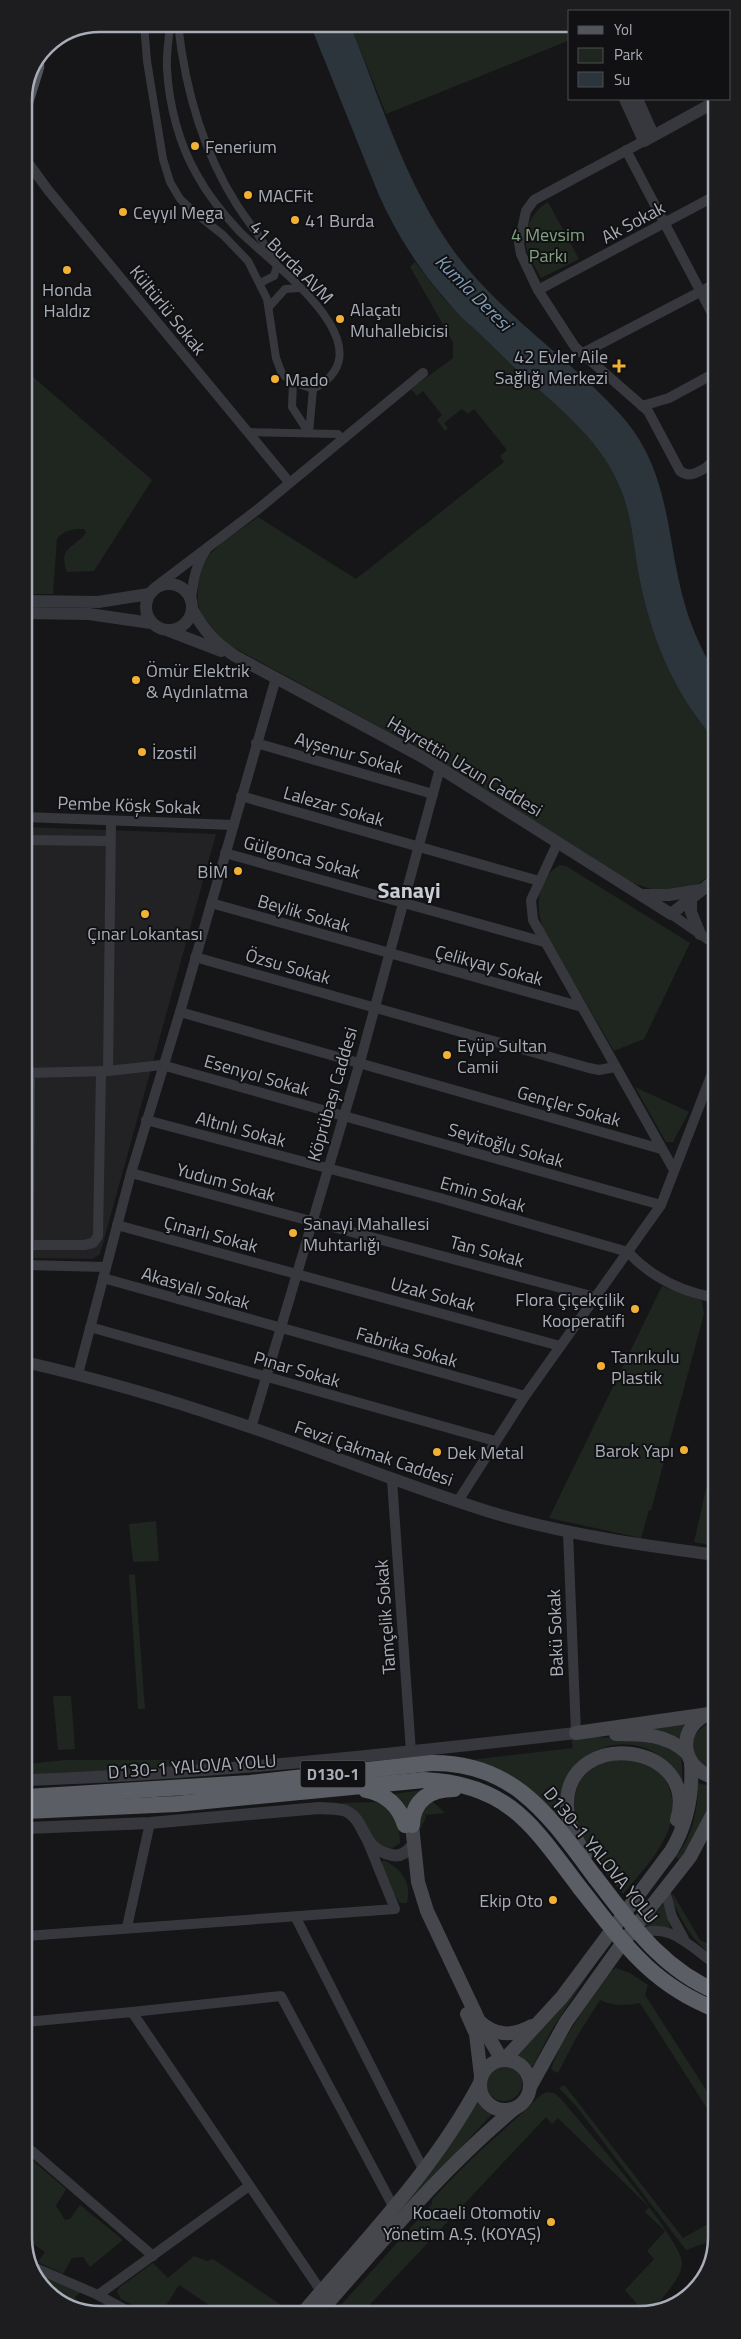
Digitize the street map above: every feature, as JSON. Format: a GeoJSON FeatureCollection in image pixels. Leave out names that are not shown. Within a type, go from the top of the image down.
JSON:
{"type":"FeatureCollection","features":[{"type":"Feature","properties":{"kind":"highway","name":"D130-1 YALOVA YOLU"},"geometry":{"type":"LineString","coordinates":[[32,1797],[250,1783],[431,1763],[453,1764],[488,1773],[502,1778],[523,1792],[553,1821],[643,1938],[666,1962],[708,1987]]}},
{"type":"Feature","properties":{"kind":"highway","name":"D130-1"},"geometry":{"type":"LineString","coordinates":[[32,1811],[176,1804],[429,1781],[459,1784],[501,1800],[526,1819],[646,1968],[682,1994],[708,2006]]}},
{"type":"Feature","properties":{"kind":"highway"},"geometry":{"type":"LineString","coordinates":[[356,1788],[376,1792],[386,1797],[400,1811],[409,1825]]}},
{"type":"Feature","properties":{"kind":"highway"},"geometry":{"type":"LineString","coordinates":[[409,1825],[414,1810],[424,1796],[430,1793],[450,1789],[486,1793]]}},
{"type":"Feature","properties":{"kind":"main road"},"geometry":{"type":"LineString","coordinates":[[576,1733],[708,1714]]}},
{"type":"Feature","properties":{"kind":"main road"},"geometry":{"type":"LineString","coordinates":[[309,2306],[424,2171],[460,2120],[491,2064],[503,2060],[562,1997],[615,1923],[671,1852],[683,1828],[690,1798],[689,1758],[686,1743],[693,1725],[708,1716]]}},
{"type":"Feature","properties":{"kind":"main road"},"geometry":{"type":"LineString","coordinates":[[576,1733],[641,1734],[659,1737],[672,1742],[708,1776]]}},
{"type":"Feature","properties":{"kind":"main road"},"geometry":{"type":"LineString","coordinates":[[595,1877],[572,1829],[568,1816],[567,1802],[569,1789],[574,1779],[589,1763],[599,1757],[622,1752],[645,1756],[657,1763],[668,1773],[678,1792],[678,1815],[655,1873]]}},
{"type":"Feature","properties":{"kind":"main road"},"geometry":{"type":"LineString","coordinates":[[325,2306],[440,2178],[478,2139],[526,2100],[531,2086],[566,2022],[621,1945],[690,1857],[708,1823]]}},
{"type":"Feature","properties":{"kind":"main road"},"geometry":{"type":"LineString","coordinates":[[409,1825],[412,1882],[420,1915],[473,2025],[478,2044],[484,2100],[490,2106],[506,2111],[514,2109]]}},
{"type":"Feature","properties":{"kind":"main road"},"geometry":{"type":"LineString","coordinates":[[411,1847],[418,1882],[427,1911],[479,2021],[503,2060],[520,2064],[526,2070],[531,2086]]}},
{"type":"Feature","properties":{"kind":"main road"},"geometry":{"type":"LineString","coordinates":[[479,2021],[493,2032],[508,2034],[524,2030],[541,2021]]}},
{"type":"Feature","properties":{"kind":"street"},"geometry":{"type":"LineString","coordinates":[[145,32],[147,61],[163,159],[170,182],[180,199],[223,235],[248,261],[260,283],[269,307],[276,358],[282,374],[293,382],[313,389],[309,433]]}},
{"type":"Feature","properties":{"kind":"street","name":"41 Burda AVM"},"geometry":{"type":"LineString","coordinates":[[170,32],[168,77],[172,109],[196,174],[221,210],[300,288],[324,314],[335,331],[340,347],[337,368],[327,382],[313,389]]}},
{"type":"Feature","properties":{"kind":"street"},"geometry":{"type":"LineString","coordinates":[[179,32],[192,106],[208,154],[237,205],[266,245],[277,266],[274,276],[260,283]]}},
{"type":"Feature","properties":{"kind":"street"},"geometry":{"type":"LineString","coordinates":[[626,100],[648,138]]}},
{"type":"Feature","properties":{"kind":"street"},"geometry":{"type":"LineString","coordinates":[[637,100],[648,138]]}},
{"type":"Feature","properties":{"kind":"street"},"geometry":{"type":"LineString","coordinates":[[708,106],[538,198],[530,205],[518,238],[519,248],[538,290],[568,338],[608,378],[642,406],[652,418],[677,467],[685,475],[691,475],[708,466]]}},
{"type":"Feature","properties":{"kind":"street"},"geometry":{"type":"LineString","coordinates":[[626,150],[708,306]]}},
{"type":"Feature","properties":{"kind":"street","name":"Kültürlü Sokak"},"geometry":{"type":"LineString","coordinates":[[32,167],[48,190],[289,482]]}},
{"type":"Feature","properties":{"kind":"street","name":"Ak Sokak"},"geometry":{"type":"LineString","coordinates":[[538,290],[666,224],[708,200]]}},
{"type":"Feature","properties":{"kind":"street"},"geometry":{"type":"LineString","coordinates":[[269,307],[285,289],[300,288]]}},
{"type":"Feature","properties":{"kind":"street"},"geometry":{"type":"LineString","coordinates":[[583,353],[708,288]]}},
{"type":"Feature","properties":{"kind":"street"},"geometry":{"type":"LineString","coordinates":[[151,623],[145,608],[152,591],[423,373]]}},
{"type":"Feature","properties":{"kind":"street"},"geometry":{"type":"LineString","coordinates":[[642,406],[669,398],[708,377]]}},
{"type":"Feature","properties":{"kind":"street"},"geometry":{"type":"LineString","coordinates":[[293,382],[292,407],[309,433]]}},
{"type":"Feature","properties":{"kind":"street"},"geometry":{"type":"LineString","coordinates":[[248,432],[338,434],[341,439]]}},
{"type":"Feature","properties":{"kind":"street"},"geometry":{"type":"LineString","coordinates":[[170,631],[180,628],[186,623],[192,604],[200,559],[211,543]]}},
{"type":"Feature","properties":{"kind":"street"},"geometry":{"type":"LineString","coordinates":[[32,601],[98,602],[152,591],[169,583],[176,584],[183,588],[205,631],[215,642],[235,656]]}},
{"type":"Feature","properties":{"kind":"street"},"geometry":{"type":"LineString","coordinates":[[32,613],[89,614],[151,623],[235,656]]}},
{"type":"Feature","properties":{"kind":"street","name":"Hayrettin Uzun Caddesi"},"geometry":{"type":"LineString","coordinates":[[235,656],[440,768],[557,844],[671,914]]}},
{"type":"Feature","properties":{"kind":"street"},"geometry":{"type":"LineString","coordinates":[[78,1374],[146,1120],[180,1012],[276,678]]}},
{"type":"Feature","properties":{"kind":"street","name":"Ayşenur Sokak"},"geometry":{"type":"LineString","coordinates":[[256,743],[433,794]]}},
{"type":"Feature","properties":{"kind":"street","name":"Köprübaşı Caddesi"},"geometry":{"type":"LineString","coordinates":[[251,1428],[360,1062],[373,1007],[440,768]]}},
{"type":"Feature","properties":{"kind":"street","name":"Lalezar Sokak"},"geometry":{"type":"LineString","coordinates":[[241,796],[539,880]]}},
{"type":"Feature","properties":{"kind":"street","name":"Pembe Köşk Sokak"},"geometry":{"type":"LineString","coordinates":[[32,817],[233,825]]}},
{"type":"Feature","properties":{"kind":"street"},"geometry":{"type":"LineString","coordinates":[[32,1245],[84,1245],[93,1243],[98,1236],[105,1071],[111,821]]}},
{"type":"Feature","properties":{"kind":"street"},"geometry":{"type":"LineString","coordinates":[[32,840],[110,841]]}},
{"type":"Feature","properties":{"kind":"street"},"geometry":{"type":"LineString","coordinates":[[557,844],[531,900],[531,914],[544,942],[674,1170]]}},
{"type":"Feature","properties":{"kind":"street","name":"Gülgonca Sokak"},"geometry":{"type":"LineString","coordinates":[[225,853],[403,901],[544,942]]}},
{"type":"Feature","properties":{"kind":"street"},"geometry":{"type":"LineString","coordinates":[[708,886],[671,914],[708,940]]}},
{"type":"Feature","properties":{"kind":"street"},"geometry":{"type":"LineString","coordinates":[[639,895],[669,895],[703,890]]}},
{"type":"Feature","properties":{"kind":"street"},"geometry":{"type":"LineString","coordinates":[[691,898],[691,912],[700,934]]}},
{"type":"Feature","properties":{"kind":"street","name":"Beylik Sokak"},"geometry":{"type":"LineString","coordinates":[[211,903],[388,954]]}},
{"type":"Feature","properties":{"kind":"street","name":"Çelikyay Sokak"},"geometry":{"type":"LineString","coordinates":[[388,954],[582,1007]]}},
{"type":"Feature","properties":{"kind":"street","name":"Özsu Sokak"},"geometry":{"type":"LineString","coordinates":[[195,957],[589,1068],[599,1070],[615,1067]]}},
{"type":"Feature","properties":{"kind":"street","name":"Gençler Sokak"},"geometry":{"type":"LineString","coordinates":[[180,1012],[661,1149]]}},
{"type":"Feature","properties":{"kind":"street"},"geometry":{"type":"LineString","coordinates":[[32,1073],[105,1071],[162,1065]]}},
{"type":"Feature","properties":{"kind":"street","name":"Esenyol Sokak"},"geometry":{"type":"LineString","coordinates":[[162,1065],[343,1116]]}},
{"type":"Feature","properties":{"kind":"street"},"geometry":{"type":"LineString","coordinates":[[458,1501],[525,1396],[661,1205],[708,1083]]}},
{"type":"Feature","properties":{"kind":"street","name":"Seyitoğlu Sokak"},"geometry":{"type":"LineString","coordinates":[[343,1116],[661,1205]]}},
{"type":"Feature","properties":{"kind":"street","name":"Altınlı Sokak"},"geometry":{"type":"LineString","coordinates":[[146,1120],[328,1168]]}},
{"type":"Feature","properties":{"kind":"street","name":"Emin Sokak"},"geometry":{"type":"LineString","coordinates":[[328,1168],[628,1252]]}},
{"type":"Feature","properties":{"kind":"street","name":"Yudum Sokak"},"geometry":{"type":"LineString","coordinates":[[131,1173],[312,1222]]}},
{"type":"Feature","properties":{"kind":"street","name":"Tan Sokak"},"geometry":{"type":"LineString","coordinates":[[312,1222],[595,1297]]}},
{"type":"Feature","properties":{"kind":"street","name":"Çınarlı Sokak"},"geometry":{"type":"LineString","coordinates":[[117,1225],[296,1274]]}},
{"type":"Feature","properties":{"kind":"street"},"geometry":{"type":"LineString","coordinates":[[628,1252],[641,1266],[659,1278],[692,1292],[708,1296]]}},
{"type":"Feature","properties":{"kind":"street"},"geometry":{"type":"LineString","coordinates":[[32,1265],[106,1267]]}},
{"type":"Feature","properties":{"kind":"street","name":"Uzak Sokak"},"geometry":{"type":"LineString","coordinates":[[296,1274],[560,1346]]}},
{"type":"Feature","properties":{"kind":"street","name":"Akasyalı Sokak"},"geometry":{"type":"LineString","coordinates":[[103,1278],[280,1329]]}},
{"type":"Feature","properties":{"kind":"street","name":"Pınar Sokak"},"geometry":{"type":"LineString","coordinates":[[90,1327],[495,1441]]}},
{"type":"Feature","properties":{"kind":"street","name":"Fabrika Sokak"},"geometry":{"type":"LineString","coordinates":[[280,1329],[525,1396]]}},
{"type":"Feature","properties":{"kind":"street","name":"Fevzi Çakmak Caddesi"},"geometry":{"type":"LineString","coordinates":[[32,1364],[78,1374],[251,1428],[392,1480],[490,1512],[568,1532],[708,1554]]}},
{"type":"Feature","properties":{"kind":"street","name":"Tamçelik Sokak"},"geometry":{"type":"LineString","coordinates":[[392,1480],[411,1752]]}},
{"type":"Feature","properties":{"kind":"street","name":"Bakü Sokak"},"geometry":{"type":"LineString","coordinates":[[568,1532],[576,1733]]}},
{"type":"Feature","properties":{"kind":"street"},"geometry":{"type":"LineString","coordinates":[[32,1780],[150,1775],[411,1752],[576,1733]]}},
{"type":"Feature","properties":{"kind":"street"},"geometry":{"type":"LineString","coordinates":[[32,1828],[150,1823],[319,1808],[346,1811],[353,1817],[376,1850],[383,1853],[396,1856],[411,1847]]}},
{"type":"Feature","properties":{"kind":"street"},"geometry":{"type":"LineString","coordinates":[[127,1928],[150,1823]]}},
{"type":"Feature","properties":{"kind":"street"},"geometry":{"type":"LineString","coordinates":[[32,1936],[296,1918],[395,1909],[366,1838]]}},
{"type":"Feature","properties":{"kind":"street"},"geometry":{"type":"LineString","coordinates":[[665,1890],[672,1917],[684,1940]]}},
{"type":"Feature","properties":{"kind":"street"},"geometry":{"type":"LineString","coordinates":[[296,1918],[424,2171]]}},
{"type":"Feature","properties":{"kind":"street"},"geometry":{"type":"LineString","coordinates":[[621,1945],[644,1932],[657,1930],[667,1932],[684,1940],[708,1958]]}},
{"type":"Feature","properties":{"kind":"street"},"geometry":{"type":"LineString","coordinates":[[32,2021],[281,1996],[394,2208]]}},
{"type":"Feature","properties":{"kind":"street"},"geometry":{"type":"LineString","coordinates":[[132,2012],[321,2291]]}},
{"type":"Feature","properties":{"kind":"street"},"geometry":{"type":"LineString","coordinates":[[32,2151],[153,2256]]}},
{"type":"Feature","properties":{"kind":"street"},"geometry":{"type":"LineString","coordinates":[[98,2295],[249,2186]]}},
{"type":"Feature","properties":{"kind":"street"},"geometry":{"type":"LineString","coordinates":[[39,2270],[118,2306]]}},
{"type":"Feature","properties":{"kind":"shaded area"},"geometry":{"type":"Polygon","coordinates":[[[32,827],[216,834],[100,1254],[93,1259],[32,1258],[32,827]]]}},
{"type":"Feature","properties":{"kind":"green space"},"geometry":{"type":"Polygon","coordinates":[[[353,32],[568,33],[568,41],[386,114],[353,32]]]}},
{"type":"Feature","properties":{"kind":"green space","name":"4 Mevsim Parkı"},"geometry":{"type":"Polygon","coordinates":[[[548,202],[579,259],[541,278],[528,254],[526,233],[534,215],[548,202]]]}},
{"type":"Feature","properties":{"kind":"green space"},"geometry":{"type":"Polygon","coordinates":[[[415,262],[444,299],[463,319],[574,422],[599,450],[618,483],[629,515],[643,594],[656,639],[675,682],[708,731],[708,877],[698,884],[679,889],[651,889],[630,882],[559,839],[422,750],[220,640],[203,619],[198,602],[198,583],[200,573],[208,557],[219,545],[258,517],[356,579],[504,462],[500,456],[507,450],[474,409],[468,414],[462,409],[444,423],[448,428],[445,431],[437,420],[442,415],[423,391],[417,396],[411,389],[453,358],[453,342],[410,267],[415,262]]]}},
{"type":"Feature","properties":{"kind":"green space"},"geometry":{"type":"Polygon","coordinates":[[[32,376],[152,480],[94,571],[67,572],[65,564],[65,553],[86,533],[84,529],[76,529],[59,536],[57,539],[53,594],[32,594],[32,376]]]}},
{"type":"Feature","properties":{"kind":"green space"},"geometry":{"type":"Polygon","coordinates":[[[560,865],[566,866],[690,943],[644,1039],[614,1051],[543,929],[540,920],[539,902],[542,885],[552,871],[560,865]]]}},
{"type":"Feature","properties":{"kind":"green space"},"geometry":{"type":"Polygon","coordinates":[[[635,1087],[689,1112],[673,1142],[666,1142],[635,1087]]]}},
{"type":"Feature","properties":{"kind":"green space"},"geometry":{"type":"Polygon","coordinates":[[[662,1286],[702,1301],[704,1314],[651,1510],[649,1510],[641,1538],[549,1518],[662,1286]]]}},
{"type":"Feature","properties":{"kind":"green space"},"geometry":{"type":"Polygon","coordinates":[[[708,1480],[708,1545],[694,1542],[708,1480]]]}},
{"type":"Feature","properties":{"kind":"green space"},"geometry":{"type":"Polygon","coordinates":[[[156,1521],[159,1561],[133,1562],[129,1524],[156,1521]]]}},
{"type":"Feature","properties":{"kind":"green space"},"geometry":{"type":"Polygon","coordinates":[[[129,1574],[135,1575],[145,1709],[138,1709],[129,1574]]]}},
{"type":"Feature","properties":{"kind":"green space"},"geometry":{"type":"Polygon","coordinates":[[[53,1696],[71,1696],[75,1749],[58,1750],[53,1696]]]}},
{"type":"Feature","properties":{"kind":"green space"},"geometry":{"type":"Polygon","coordinates":[[[688,1724],[681,1739],[667,1733],[643,1729],[688,1724]]]}},
{"type":"Feature","properties":{"kind":"green space"},"geometry":{"type":"Polygon","coordinates":[[[707,1724],[708,1770],[699,1766],[693,1750],[696,1735],[707,1724]]]}},
{"type":"Feature","properties":{"kind":"green space"},"geometry":{"type":"Polygon","coordinates":[[[571,1738],[642,1739],[667,1743],[681,1755],[683,1784],[668,1763],[649,1750],[629,1744],[608,1746],[589,1755],[573,1770],[562,1790],[558,1816],[539,1797],[518,1781],[496,1769],[470,1760],[573,1748],[571,1738]]]}},
{"type":"Feature","properties":{"kind":"green space"},"geometry":{"type":"Polygon","coordinates":[[[625,1758],[651,1766],[663,1776],[669,1787],[673,1805],[672,1819],[660,1846],[652,1859],[623,1894],[583,1841],[577,1825],[574,1804],[579,1784],[584,1775],[602,1762],[625,1758]]]}},
{"type":"Feature","properties":{"kind":"green space"},"geometry":{"type":"Polygon","coordinates":[[[65,1760],[209,1760],[240,1763],[137,1770],[32,1774],[32,1763],[65,1760]]]}},
{"type":"Feature","properties":{"kind":"green space"},"geometry":{"type":"Polygon","coordinates":[[[698,1783],[708,1786],[708,1808],[681,1861],[676,1857],[687,1840],[697,1803],[698,1783]]]}},
{"type":"Feature","properties":{"kind":"green space"},"geometry":{"type":"Polygon","coordinates":[[[422,1790],[415,1795],[407,1812],[402,1801],[394,1794],[422,1790]]]}},
{"type":"Feature","properties":{"kind":"green space"},"geometry":{"type":"Polygon","coordinates":[[[431,1800],[445,1813],[425,1815],[426,1818],[420,1829],[418,1815],[431,1800]]]}},
{"type":"Feature","properties":{"kind":"green space"},"geometry":{"type":"Polygon","coordinates":[[[378,1802],[389,1810],[398,1825],[400,1843],[393,1848],[378,1842],[355,1813],[341,1803],[378,1802]]]}},
{"type":"Feature","properties":{"kind":"green space"},"geometry":{"type":"Polygon","coordinates":[[[383,1860],[395,1867],[404,1877],[408,1889],[407,1903],[400,1903],[392,1891],[381,1864],[383,1860]]]}},
{"type":"Feature","properties":{"kind":"green space"},"geometry":{"type":"Polygon","coordinates":[[[673,1894],[700,1940],[708,1943],[708,1951],[698,1943],[688,1930],[672,1898],[673,1894]]]}},
{"type":"Feature","properties":{"kind":"green space"},"geometry":{"type":"Polygon","coordinates":[[[663,1904],[671,1930],[662,1926],[644,1928],[663,1904]]]}},
{"type":"Feature","properties":{"kind":"green space"},"geometry":{"type":"Polygon","coordinates":[[[600,1956],[551,2031],[533,2066],[528,2066],[517,2056],[600,1956]]]}},
{"type":"Feature","properties":{"kind":"green space"},"geometry":{"type":"Polygon","coordinates":[[[616,1968],[630,1973],[648,1985],[645,1995],[708,2093],[708,2110],[640,2003],[620,2005],[600,2000],[576,2038],[558,2073],[553,2071],[551,2068],[561,2045],[606,1974],[616,1968]]]}},
{"type":"Feature","properties":{"kind":"green space"},"geometry":{"type":"Polygon","coordinates":[[[504,2065],[517,2070],[522,2083],[517,2096],[504,2101],[491,2096],[486,2083],[491,2070],[504,2065]]]}},
{"type":"Feature","properties":{"kind":"green space"},"geometry":{"type":"Polygon","coordinates":[[[561,2086],[565,2086],[683,2238],[708,2224],[708,2242],[686,2250],[576,2106],[560,2089],[561,2086]]]}},
{"type":"Feature","properties":{"kind":"green space"},"geometry":{"type":"Polygon","coordinates":[[[547,2092],[554,2093],[561,2099],[649,2206],[677,2249],[682,2262],[679,2275],[657,2304],[639,2306],[625,2290],[654,2259],[647,2251],[665,2231],[645,2212],[649,2207],[558,2118],[552,2124],[546,2117],[369,2306],[340,2306],[454,2177],[547,2092]]]}},
{"type":"Feature","properties":{"kind":"green space"},"geometry":{"type":"Polygon","coordinates":[[[476,2099],[494,2112],[374,2241],[476,2099]]]}},
{"type":"Feature","properties":{"kind":"green space"},"geometry":{"type":"Polygon","coordinates":[[[32,2160],[66,2189],[56,2206],[65,2220],[70,2219],[80,2205],[123,2240],[90,2267],[83,2257],[72,2258],[63,2274],[38,2262],[45,2252],[32,2243],[32,2160]]]}},
{"type":"Feature","properties":{"kind":"green space"},"geometry":{"type":"Polygon","coordinates":[[[194,2256],[207,2261],[213,2259],[283,2306],[210,2306],[179,2285],[166,2306],[134,2306],[121,2299],[117,2291],[153,2263],[168,2278],[194,2256]]]}},
{"type":"Feature","properties":{"kind":"green space"},"geometry":{"type":"Polygon","coordinates":[[[45,2277],[81,2292],[75,2297],[79,2302],[59,2293],[45,2277]]]}},
{"type":"Feature","properties":{"kind":"water","name":"Kumla Deresi"},"geometry":{"type":"Polygon","coordinates":[[[313,32],[353,32],[409,172],[438,228],[456,254],[494,297],[620,414],[637,436],[658,482],[687,612],[691,625],[708,660],[708,731],[675,682],[656,640],[643,595],[626,504],[609,466],[599,450],[574,422],[463,319],[437,290],[395,228],[378,193],[313,32]]]}},
{"type":"Feature","properties":{"kind":"place","name":"Fenerium"},"geometry":{"type":"Point","coordinates":[195,146]}},
{"type":"Feature","properties":{"kind":"place","name":"MACFit"},"geometry":{"type":"Point","coordinates":[248,195]}},
{"type":"Feature","properties":{"kind":"place","name":"Ceyyıl Mega"},"geometry":{"type":"Point","coordinates":[123,212]}},
{"type":"Feature","properties":{"kind":"place","name":"41 Burda"},"geometry":{"type":"Point","coordinates":[295,220]}},
{"type":"Feature","properties":{"kind":"place","name":"Honda Haldız"},"geometry":{"type":"Point","coordinates":[67,270]}},
{"type":"Feature","properties":{"kind":"place","name":"Alaçatı Muhallebicisi"},"geometry":{"type":"Point","coordinates":[340,319]}},
{"type":"Feature","properties":{"kind":"place","name":"42 Evler Aile Sağlığı Merkezi"},"geometry":{"type":"Point","coordinates":[619,366]}},
{"type":"Feature","properties":{"kind":"place","name":"Mado"},"geometry":{"type":"Point","coordinates":[275,379]}},
{"type":"Feature","properties":{"kind":"place","name":"Ömür Elektrik & Aydınlatma"},"geometry":{"type":"Point","coordinates":[136,680]}},
{"type":"Feature","properties":{"kind":"place","name":"İzostil"},"geometry":{"type":"Point","coordinates":[142,752]}},
{"type":"Feature","properties":{"kind":"place","name":"BİM"},"geometry":{"type":"Point","coordinates":[238,871]}},
{"type":"Feature","properties":{"kind":"place","name":"Çınar Lokantası"},"geometry":{"type":"Point","coordinates":[145,914]}},
{"type":"Feature","properties":{"kind":"place","name":"Eyüp Sultan Camii"},"geometry":{"type":"Point","coordinates":[447,1055]}},
{"type":"Feature","properties":{"kind":"place","name":"Sanayi Mahallesi Muhtarlığı"},"geometry":{"type":"Point","coordinates":[293,1233]}},
{"type":"Feature","properties":{"kind":"place","name":"Flora Çiçekçilik Kooperatifi"},"geometry":{"type":"Point","coordinates":[635,1309]}},
{"type":"Feature","properties":{"kind":"place","name":"Tanrıkulu Plastik"},"geometry":{"type":"Point","coordinates":[601,1366]}},
{"type":"Feature","properties":{"kind":"place","name":"Barok Yapı"},"geometry":{"type":"Point","coordinates":[684,1450]}},
{"type":"Feature","properties":{"kind":"place","name":"Dek Metal"},"geometry":{"type":"Point","coordinates":[437,1452]}},
{"type":"Feature","properties":{"kind":"place","name":"Ekip Oto"},"geometry":{"type":"Point","coordinates":[553,1900]}},
{"type":"Feature","properties":{"kind":"place","name":"Kocaeli Otomotiv Yönetim A.Ş. (KOYAŞ)"},"geometry":{"type":"Point","coordinates":[551,2222]}},
{"type":"Feature","properties":{"kind":"district","name":"Sanayi"},"geometry":{"type":"Point","coordinates":[409,890]}}]}
